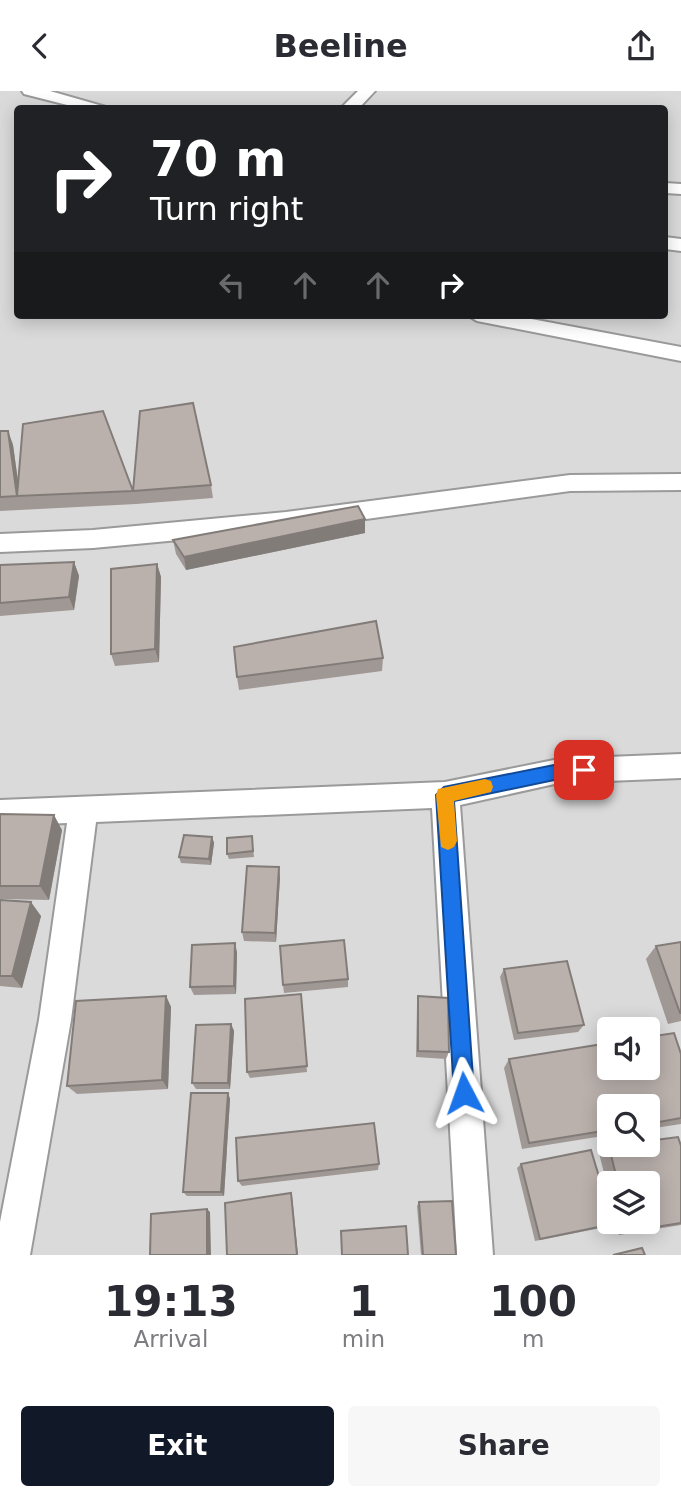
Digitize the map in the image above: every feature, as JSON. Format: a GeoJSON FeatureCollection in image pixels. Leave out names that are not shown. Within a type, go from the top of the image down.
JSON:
{"type":"FeatureCollection","features":[{"type":"Feature","properties":{"kind":"street"},"geometry":{"type":"LineString","coordinates":[[30,91],[88,105]]}},
{"type":"Feature","properties":{"kind":"street"},"geometry":{"type":"LineString","coordinates":[[352,105],[367,91]]}},
{"type":"Feature","properties":{"kind":"street"},"geometry":{"type":"LineString","coordinates":[[497,319],[681,355]]}},
{"type":"Feature","properties":{"kind":"street"},"geometry":{"type":"LineString","coordinates":[[0,543],[93,539],[286,521],[570,482],[681,482]]}},
{"type":"Feature","properties":{"kind":"street"},"geometry":{"type":"LineString","coordinates":[[0,813],[444,795],[559,771],[681,766]]}},
{"type":"Feature","properties":{"kind":"street"},"geometry":{"type":"LineString","coordinates":[[444,795],[475,1255]]}},
{"type":"Feature","properties":{"kind":"street"},"geometry":{"type":"LineString","coordinates":[[12,1255],[55,1020],[83,811]]}},
{"type":"Feature","properties":{"kind":"shaded area"},"geometry":{"type":"Polygon","coordinates":[[[0,91],[681,91],[681,1255],[0,1255],[0,91]]]}},
{"type":"Feature","properties":{"kind":"building"},"geometry":{"type":"Polygon","coordinates":[[[193,403],[211,485],[133,491],[140,411],[193,403]]]}},
{"type":"Feature","properties":{"kind":"building"},"geometry":{"type":"Polygon","coordinates":[[[103,411],[133,491],[17,496],[23,424],[103,411]]]}},
{"type":"Feature","properties":{"kind":"building"},"geometry":{"type":"Polygon","coordinates":[[[0,431],[8,431],[17,496],[0,497],[0,431]]]}},
{"type":"Feature","properties":{"kind":"building"},"geometry":{"type":"Polygon","coordinates":[[[358,506],[365,519],[184,557],[173,540],[358,506]]]}},
{"type":"Feature","properties":{"kind":"building"},"geometry":{"type":"Polygon","coordinates":[[[74,562],[69,597],[0,603],[0,565],[74,562]]]}},
{"type":"Feature","properties":{"kind":"building"},"geometry":{"type":"Polygon","coordinates":[[[157,564],[155,649],[111,654],[111,569],[157,564]]]}},
{"type":"Feature","properties":{"kind":"building"},"geometry":{"type":"Polygon","coordinates":[[[376,621],[383,658],[237,677],[234,647],[376,621]]]}},
{"type":"Feature","properties":{"kind":"building"},"geometry":{"type":"Polygon","coordinates":[[[0,814],[54,815],[40,886],[0,886],[0,814]]]}},
{"type":"Feature","properties":{"kind":"building"},"geometry":{"type":"Polygon","coordinates":[[[184,835],[212,837],[209,859],[179,857],[184,835]]]}},
{"type":"Feature","properties":{"kind":"building"},"geometry":{"type":"Polygon","coordinates":[[[252,836],[253,851],[227,854],[227,838],[252,836]]]}},
{"type":"Feature","properties":{"kind":"building"},"geometry":{"type":"Polygon","coordinates":[[[247,866],[279,867],[275,933],[242,932],[247,866]]]}},
{"type":"Feature","properties":{"kind":"building"},"geometry":{"type":"Polygon","coordinates":[[[0,900],[31,902],[12,976],[0,976],[0,900]]]}},
{"type":"Feature","properties":{"kind":"building"},"geometry":{"type":"Polygon","coordinates":[[[344,940],[348,979],[283,985],[280,946],[344,940]]]}},
{"type":"Feature","properties":{"kind":"building"},"geometry":{"type":"Polygon","coordinates":[[[681,942],[681,1013],[680,1013],[656,946],[681,942]]]}},
{"type":"Feature","properties":{"kind":"building"},"geometry":{"type":"Polygon","coordinates":[[[235,943],[234,986],[190,987],[192,945],[235,943]]]}},
{"type":"Feature","properties":{"kind":"building"},"geometry":{"type":"Polygon","coordinates":[[[567,961],[584,1025],[518,1033],[504,969],[567,961]]]}},
{"type":"Feature","properties":{"kind":"building"},"geometry":{"type":"Polygon","coordinates":[[[301,994],[307,1066],[247,1072],[245,999],[301,994]]]}},
{"type":"Feature","properties":{"kind":"building"},"geometry":{"type":"Polygon","coordinates":[[[166,996],[162,1080],[67,1086],[76,1001],[166,996]]]}},
{"type":"Feature","properties":{"kind":"building"},"geometry":{"type":"Polygon","coordinates":[[[418,996],[448,998],[449,1052],[418,1051],[418,996]]]}},
{"type":"Feature","properties":{"kind":"building"},"geometry":{"type":"Polygon","coordinates":[[[231,1024],[228,1083],[192,1083],[196,1025],[231,1024]]]}},
{"type":"Feature","properties":{"kind":"building"},"geometry":{"type":"Polygon","coordinates":[[[674,1033],[681,1054],[681,1118],[660,1122],[660,1094],[597,1094],[597,1132],[529,1143],[509,1059],[597,1045],[597,1080],[660,1080],[660,1035],[674,1033]]]}},
{"type":"Feature","properties":{"kind":"building"},"geometry":{"type":"Polygon","coordinates":[[[191,1093],[228,1093],[221,1192],[183,1192],[191,1093]]]}},
{"type":"Feature","properties":{"kind":"building"},"geometry":{"type":"Polygon","coordinates":[[[374,1123],[379,1164],[238,1181],[236,1138],[374,1123]]]}},
{"type":"Feature","properties":{"kind":"building"},"geometry":{"type":"Polygon","coordinates":[[[678,1137],[681,1146],[681,1223],[660,1226],[660,1171],[615,1171],[612,1157],[660,1157],[660,1139],[678,1137]]]}},
{"type":"Feature","properties":{"kind":"building"},"geometry":{"type":"Polygon","coordinates":[[[591,1150],[597,1171],[597,1227],[540,1239],[521,1164],[591,1150]]]}},
{"type":"Feature","properties":{"kind":"building"},"geometry":{"type":"Polygon","coordinates":[[[291,1193],[297,1255],[227,1255],[225,1203],[291,1193]]]}},
{"type":"Feature","properties":{"kind":"building"},"geometry":{"type":"Polygon","coordinates":[[[452,1201],[456,1255],[423,1255],[419,1202],[452,1201]]]}},
{"type":"Feature","properties":{"kind":"building"},"geometry":{"type":"Polygon","coordinates":[[[207,1209],[207,1255],[150,1255],[151,1214],[207,1209]]]}},
{"type":"Feature","properties":{"kind":"building"},"geometry":{"type":"Polygon","coordinates":[[[406,1226],[408,1255],[342,1255],[341,1231],[406,1226]]]}},
{"type":"Feature","properties":{"kind":"building"},"geometry":{"type":"Polygon","coordinates":[[[642,1248],[645,1255],[613,1255],[642,1248]]]}},
{"type":"Feature","properties":{"kind":"slow traffic"},"geometry":{"type":"LineString","coordinates":[[448,841],[444,795],[485,787]]}},
{"type":"Feature","properties":{"kind":"route"},"geometry":{"type":"LineString","coordinates":[[464,1093],[444,795],[559,771],[584,770]]}}]}
